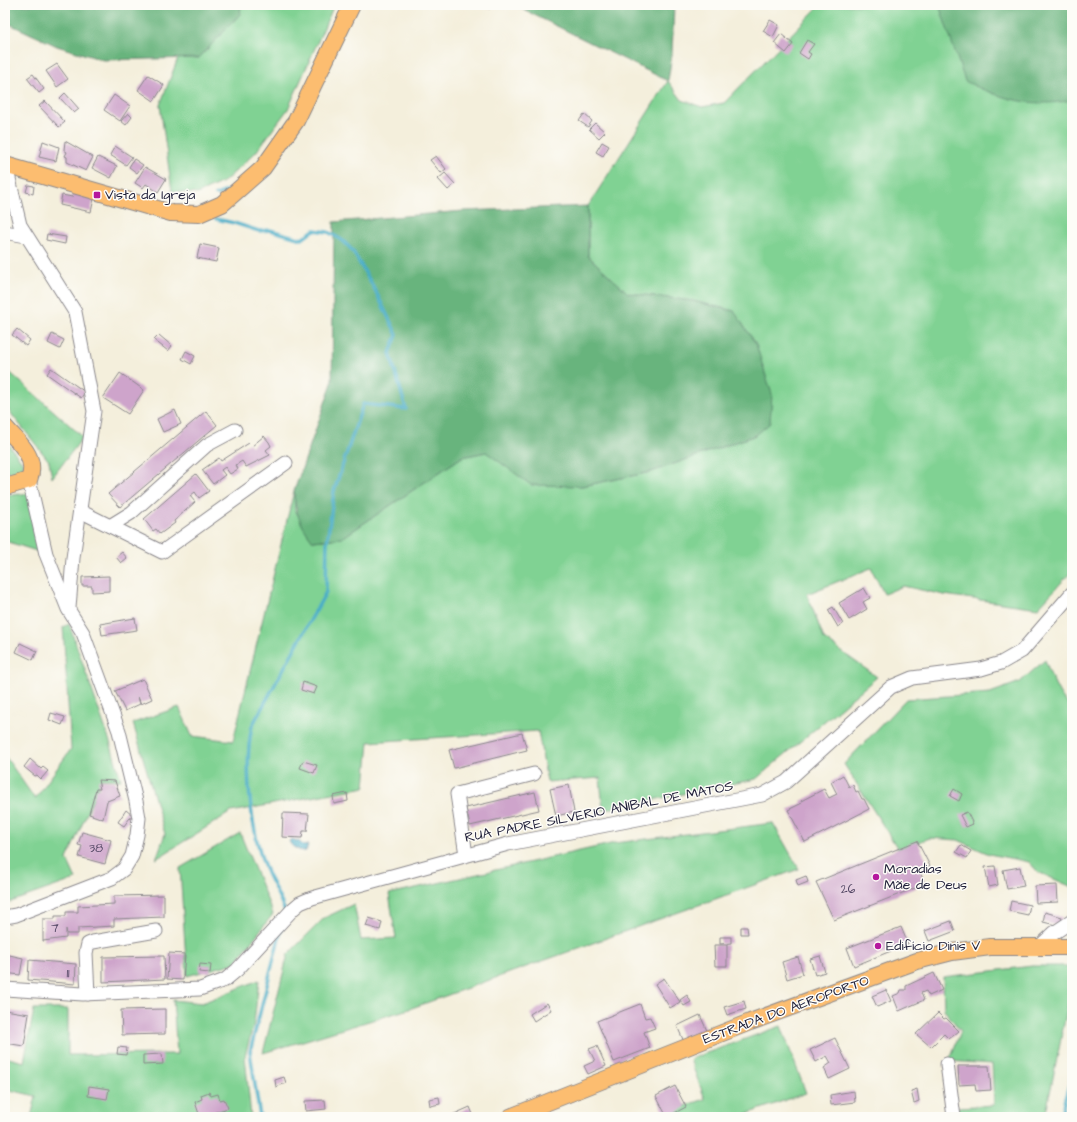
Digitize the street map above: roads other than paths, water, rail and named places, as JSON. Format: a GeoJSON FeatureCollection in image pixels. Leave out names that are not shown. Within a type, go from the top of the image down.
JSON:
{"type":"FeatureCollection","features":[{"type":"Feature","properties":{"kind":"main road"},"geometry":{"type":"LineString","coordinates":[[5,166],[171,213],[199,214],[222,204],[263,168],[296,122],[352,5]]}},
{"type":"Feature","properties":{"kind":"main road"},"geometry":{"type":"LineString","coordinates":[[5,427],[30,457],[33,466],[29,480],[16,485],[9,486],[5,484]]}},
{"type":"Feature","properties":{"kind":"main road","name":"ESTRADA DO AEROPORTO"},"geometry":{"type":"LineString","coordinates":[[510,1117],[750,1022],[917,961],[952,952],[990,947],[1072,947]]}},
{"type":"Feature","properties":{"kind":"street"},"geometry":{"type":"LineString","coordinates":[[5,166],[20,225],[75,312],[94,411],[68,609]]}},
{"type":"Feature","properties":{"kind":"street"},"geometry":{"type":"LineString","coordinates":[[5,232],[26,236]]}},
{"type":"Feature","properties":{"kind":"street"},"geometry":{"type":"LineString","coordinates":[[110,526],[131,513],[207,445],[235,430]]}},
{"type":"Feature","properties":{"kind":"street"},"geometry":{"type":"LineString","coordinates":[[80,511],[162,552],[286,463]]}},
{"type":"Feature","properties":{"kind":"street"},"geometry":{"type":"LineString","coordinates":[[5,918],[112,878],[124,869],[132,856],[139,818],[119,731],[83,633],[68,609],[46,554],[29,480]]}},
{"type":"Feature","properties":{"kind":"street","name":"RUA PADRE SILVERIO ANIBAL DE MATOS"},"geometry":{"type":"LineString","coordinates":[[5,989],[15,991],[88,994],[200,988],[213,985],[225,980],[237,970],[300,904],[312,898],[508,844],[762,795],[786,782],[891,687],[912,678],[981,669],[1001,663],[1022,651],[1072,593]]}},
{"type":"Feature","properties":{"kind":"street"},"geometry":{"type":"LineString","coordinates":[[466,855],[457,794],[534,774]]}},
{"type":"Feature","properties":{"kind":"street"},"geometry":{"type":"LineString","coordinates":[[1038,948],[1072,921]]}},
{"type":"Feature","properties":{"kind":"street"},"geometry":{"type":"LineString","coordinates":[[88,994],[86,953],[88,944],[156,931]]}},
{"type":"Feature","properties":{"kind":"street"},"geometry":{"type":"LineString","coordinates":[[947,1064],[954,1117]]}},
{"type":"Feature","properties":{"kind":"water"},"geometry":{"type":"Polygon","coordinates":[[[291,839],[299,841],[304,846],[308,845],[306,851],[301,851],[294,847],[289,841],[291,839]]]}},
{"type":"Feature","properties":{"kind":"waterway"},"geometry":{"type":"LineString","coordinates":[[216,195],[227,191]]}},
{"type":"Feature","properties":{"kind":"waterway"},"geometry":{"type":"LineString","coordinates":[[216,219],[259,231],[270,230],[302,239],[314,230],[328,232],[342,240],[352,250],[374,288],[397,335],[390,353],[406,409],[363,404],[334,491],[327,543],[326,592],[252,726],[248,761],[250,800],[253,820],[261,857],[285,912]]}},
{"type":"Feature","properties":{"kind":"waterway"},"geometry":{"type":"LineString","coordinates":[[260,1117],[250,1052],[281,930]]}},
{"type":"Feature","properties":{"kind":"waterway"},"geometry":{"type":"LineString","coordinates":[[1060,1117],[1072,1074]]}},
{"type":"Feature","properties":{"kind":"place","name":"Vista da Igreja"},"geometry":{"type":"Point","coordinates":[97,195]}},
{"type":"Feature","properties":{"kind":"place","name":"Moradias Mãe de Deus"},"geometry":{"type":"Point","coordinates":[876,877]}},
{"type":"Feature","properties":{"kind":"place","name":"Edifício Dinis V"},"geometry":{"type":"Point","coordinates":[878,946]}}]}
